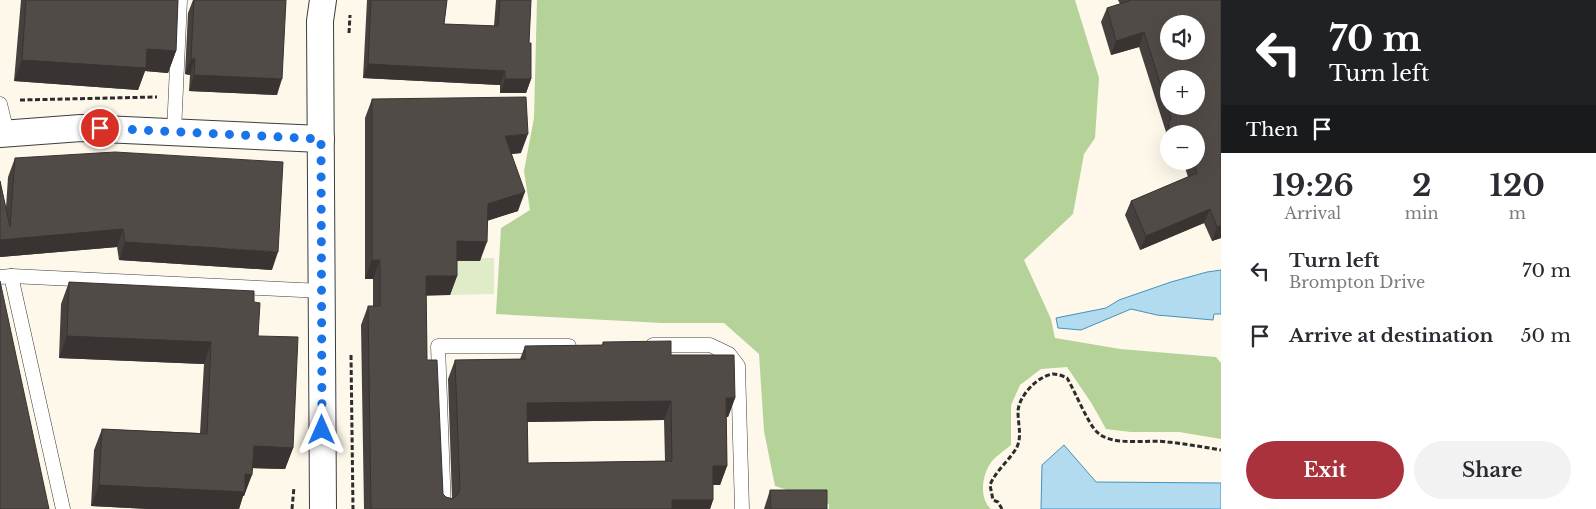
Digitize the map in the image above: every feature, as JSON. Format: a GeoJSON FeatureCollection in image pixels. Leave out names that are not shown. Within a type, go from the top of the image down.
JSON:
{"type":"FeatureCollection","features":[{"type":"Feature","properties":{"kind":"street"},"geometry":{"type":"LineString","coordinates":[[323,509],[320,21],[324,0]]}},
{"type":"Feature","properties":{"kind":"street"},"geometry":{"type":"LineString","coordinates":[[3,133],[81,128],[321,139]]}},
{"type":"Feature","properties":{"kind":"lane"},"geometry":{"type":"LineString","coordinates":[[174,132],[180,0]]}},
{"type":"Feature","properties":{"kind":"lane"},"geometry":{"type":"LineString","coordinates":[[0,104],[3,133]]}},
{"type":"Feature","properties":{"kind":"lane"},"geometry":{"type":"LineString","coordinates":[[63,509],[6,276],[322,291]]}},
{"type":"Feature","properties":{"kind":"lane"},"geometry":{"type":"LineString","coordinates":[[643,345],[710,345],[729,354],[738,366],[742,509]]}},
{"type":"Feature","properties":{"kind":"lane"},"geometry":{"type":"LineString","coordinates":[[444,509],[438,346],[584,346]]}},
{"type":"Feature","properties":{"kind":"path"},"geometry":{"type":"LineString","coordinates":[[1002,509],[998,502],[993,500],[990,485],[1016,447],[1020,435],[1018,411],[1023,396],[1043,377],[1054,374],[1068,378],[1096,432],[1108,439],[1124,442],[1144,440],[1166,441],[1221,450]]}},
{"type":"Feature","properties":{"kind":"path"},"geometry":{"type":"LineString","coordinates":[[292,509],[294,483]]}},
{"type":"Feature","properties":{"kind":"green space"},"geometry":{"type":"Polygon","coordinates":[[[537,0],[1075,0],[1099,78],[1095,138],[1084,154],[1073,214],[1024,260],[1051,319],[1055,338],[1120,349],[1216,357],[1221,363],[1221,439],[1179,432],[1131,432],[1106,429],[1067,367],[1041,369],[1020,385],[1011,405],[1011,445],[992,461],[987,469],[983,494],[987,505],[991,509],[829,509],[829,504],[775,486],[764,431],[759,354],[724,323],[662,323],[496,314],[501,228],[530,210],[524,171],[534,118],[537,0]]]}},
{"type":"Feature","properties":{"kind":"green space"},"geometry":{"type":"Polygon","coordinates":[[[480,258],[494,258],[494,294],[450,295],[450,260],[480,261],[480,258]]]}},
{"type":"Feature","properties":{"kind":"water"},"geometry":{"type":"Polygon","coordinates":[[[1221,270],[1221,314],[1214,314],[1213,320],[1157,315],[1131,309],[1081,330],[1058,328],[1056,318],[1106,308],[1119,300],[1171,282],[1221,270]]]}},
{"type":"Feature","properties":{"kind":"water"},"geometry":{"type":"Polygon","coordinates":[[[1064,445],[1096,482],[1221,483],[1221,509],[1041,509],[1042,465],[1064,445]]]}},
{"type":"Feature","properties":{"kind":"building"},"geometry":{"type":"Polygon","coordinates":[[[26,0],[178,0],[176,51],[147,49],[146,68],[22,60],[26,0]]]}},
{"type":"Feature","properties":{"kind":"building"},"geometry":{"type":"Polygon","coordinates":[[[194,0],[286,0],[282,79],[194,75],[195,59],[191,59],[194,0]]]}},
{"type":"Feature","properties":{"kind":"building"},"geometry":{"type":"Polygon","coordinates":[[[371,0],[447,0],[444,24],[498,26],[500,0],[531,0],[529,43],[531,43],[531,79],[505,79],[505,71],[368,64],[371,0]]]}},
{"type":"Feature","properties":{"kind":"building"},"geometry":{"type":"Polygon","coordinates":[[[1128,0],[1221,0],[1221,225],[1217,227],[1210,209],[1146,236],[1131,201],[1197,173],[1196,170],[1205,170],[1205,125],[1168,124],[1171,118],[1170,115],[1205,115],[1205,70],[1160,70],[1160,83],[1144,32],[1116,41],[1107,8],[1128,0]]]}},
{"type":"Feature","properties":{"kind":"building"},"geometry":{"type":"Polygon","coordinates":[[[526,97],[528,134],[505,136],[525,192],[488,204],[487,242],[457,241],[457,276],[426,276],[427,360],[437,360],[443,494],[452,499],[460,490],[455,360],[525,359],[525,346],[603,345],[603,342],[671,341],[671,355],[734,355],[735,398],[726,398],[727,466],[713,466],[713,500],[672,500],[672,509],[371,509],[368,306],[380,306],[380,260],[372,260],[372,99],[526,97]],[[671,401],[527,403],[528,463],[672,461],[671,401]]]}},
{"type":"Feature","properties":{"kind":"building"},"geometry":{"type":"Polygon","coordinates":[[[115,152],[283,162],[278,252],[125,242],[123,229],[0,240],[0,181],[10,227],[15,158],[115,152]]]}},
{"type":"Feature","properties":{"kind":"building"},"geometry":{"type":"Polygon","coordinates":[[[0,281],[49,509],[0,509],[0,281]]]}},
{"type":"Feature","properties":{"kind":"building"},"geometry":{"type":"Polygon","coordinates":[[[69,282],[254,291],[254,302],[260,303],[258,336],[298,337],[293,448],[254,446],[252,475],[245,474],[245,492],[99,485],[102,429],[207,434],[211,342],[67,336],[69,282]]]}},
{"type":"Feature","properties":{"kind":"building"},"geometry":{"type":"Polygon","coordinates":[[[770,490],[827,490],[827,509],[771,509],[770,490]]]}},
{"type":"Feature","properties":{"kind":"route"},"geometry":{"type":"LineString","coordinates":[[100,128],[321,139],[322,430]]}}]}
